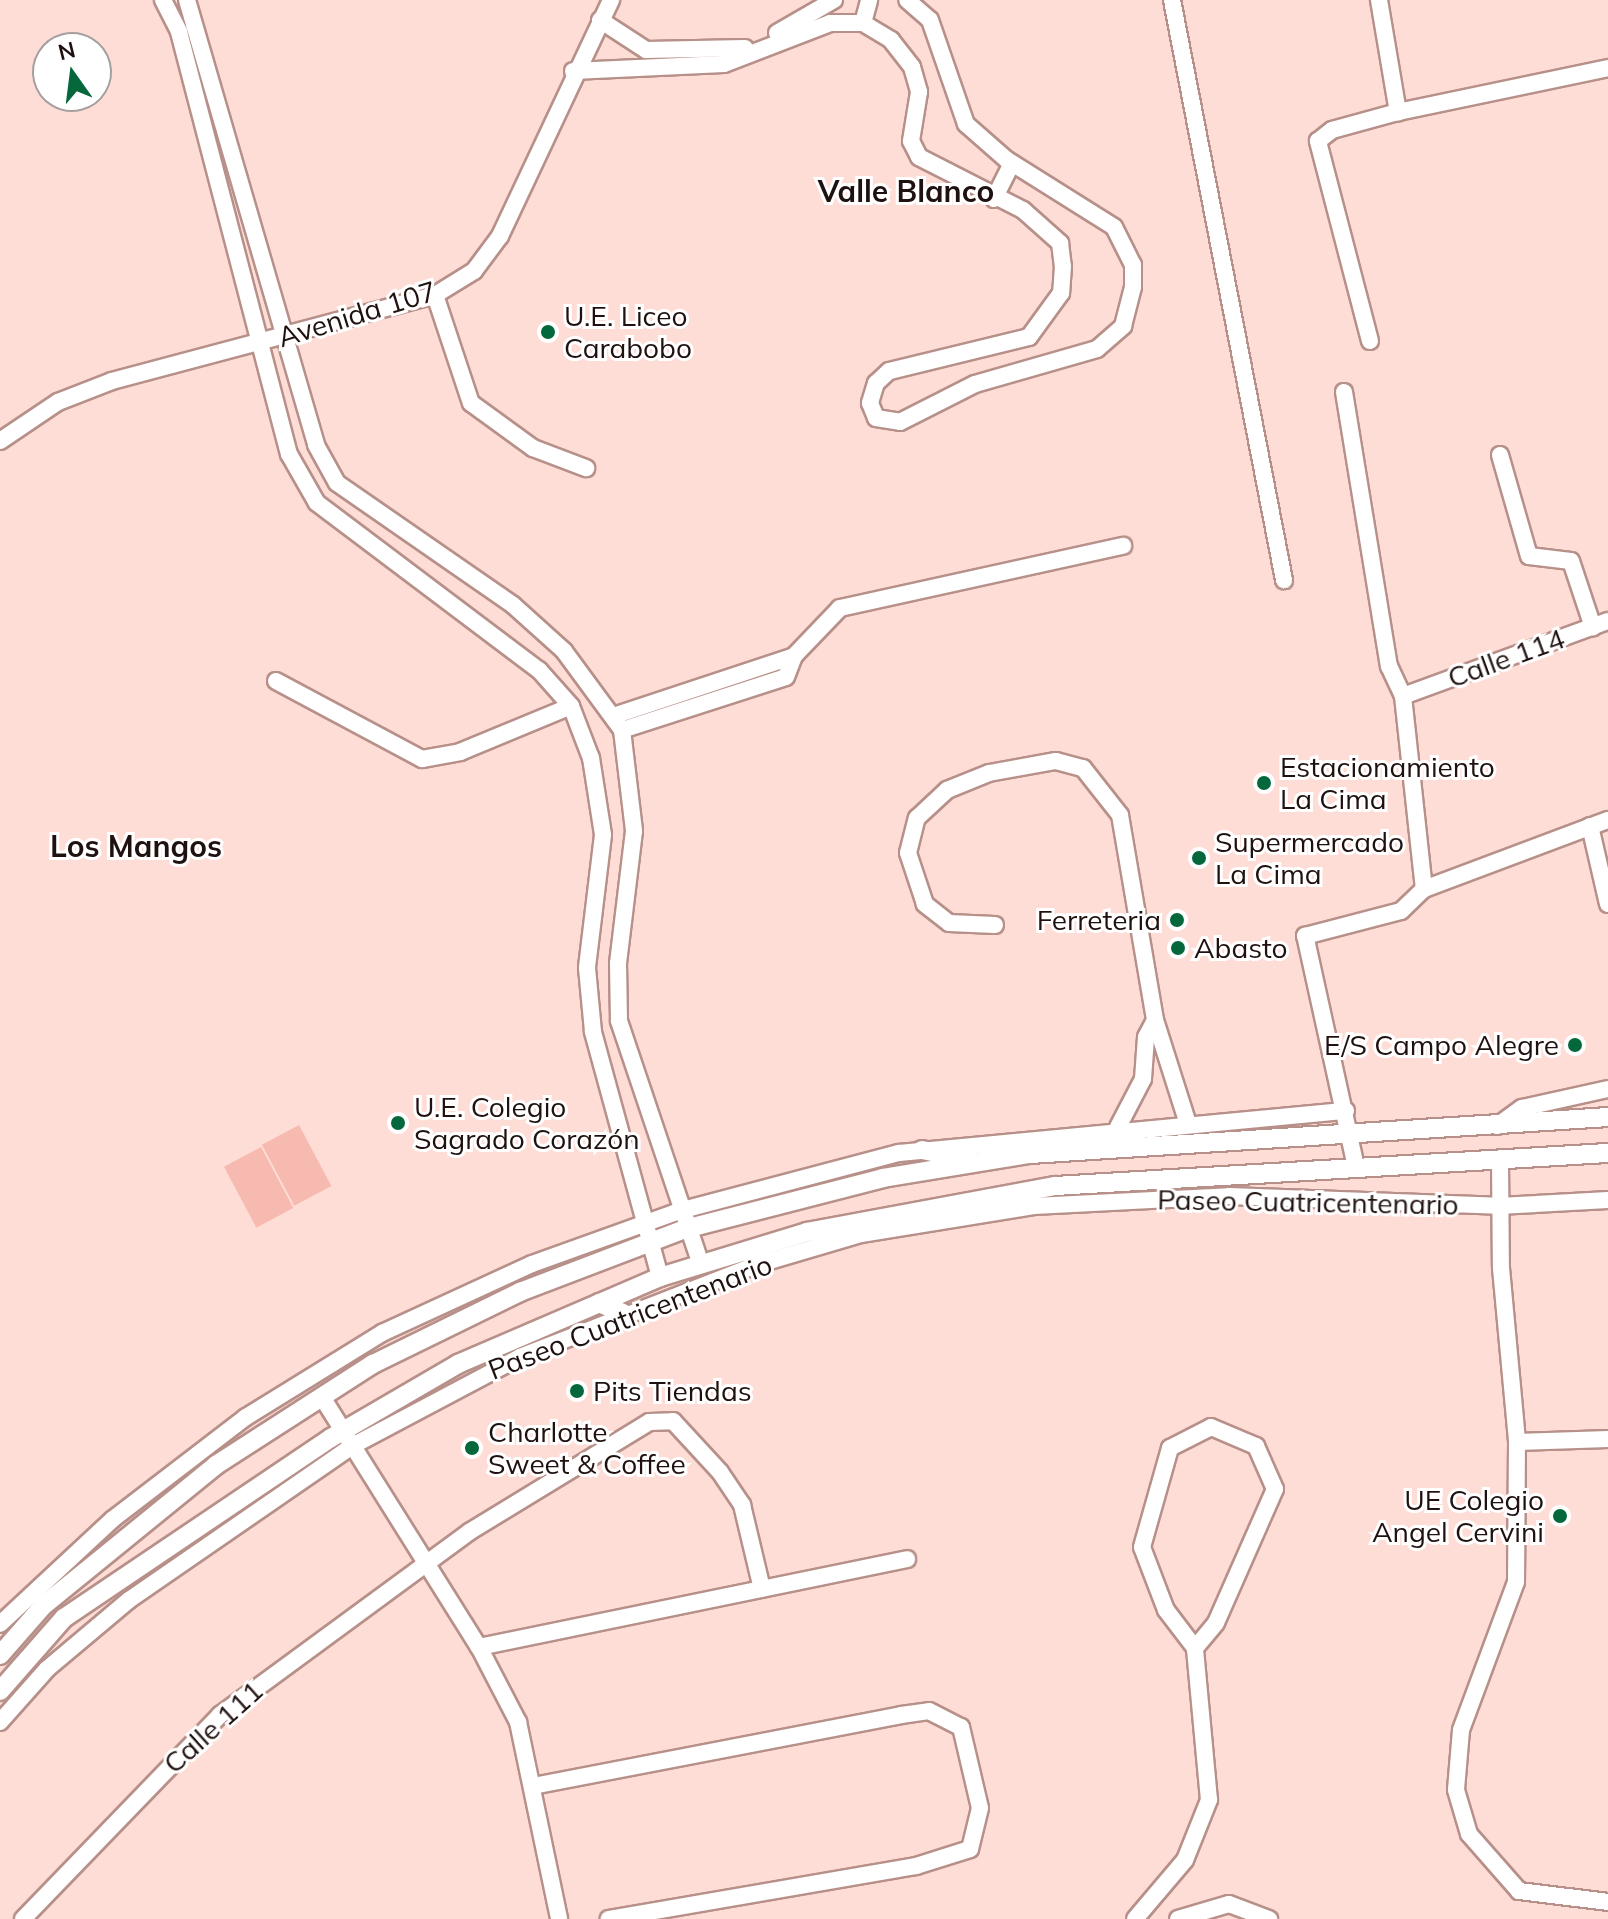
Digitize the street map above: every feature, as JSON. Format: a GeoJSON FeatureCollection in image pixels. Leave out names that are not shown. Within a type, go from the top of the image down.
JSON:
{"type":"FeatureCollection","features":[{"type":"Feature","properties":{"kind":"street"},"geometry":{"type":"LineString","coordinates":[[163,0],[179,32],[289,454],[317,503],[495,630],[571,706],[591,758],[603,835],[587,968],[593,1032],[641,1223],[660,1277]]}},
{"type":"Feature","properties":{"kind":"street"},"geometry":{"type":"LineString","coordinates":[[187,0],[290,337],[316,445],[337,483],[513,605],[564,651],[617,723],[634,831],[618,963],[619,1021],[682,1220],[701,1265]]}},
{"type":"Feature","properties":{"kind":"street","name":"Avenida 107"},"geometry":{"type":"LineString","coordinates":[[0,441],[58,402],[112,381],[290,337],[435,295],[474,271],[500,236],[573,71],[611,0]]}},
{"type":"Feature","properties":{"kind":"street"},"geometry":{"type":"LineString","coordinates":[[600,20],[642,49],[703,54],[745,48],[834,0]]}},
{"type":"Feature","properties":{"kind":"street"},"geometry":{"type":"LineString","coordinates":[[863,23],[869,0]]}},
{"type":"Feature","properties":{"kind":"street"},"geometry":{"type":"LineString","coordinates":[[573,71],[724,64],[796,33],[863,23],[891,40],[912,67],[919,92],[911,141],[919,157],[994,199],[1023,210],[1060,243],[1061,293],[1044,322],[1015,346],[889,371],[870,391],[884,423],[911,419],[1003,373],[1097,349],[1123,326],[1133,265],[1114,227],[1012,163],[966,124],[930,20],[907,0]]}},
{"type":"Feature","properties":{"kind":"street"},"geometry":{"type":"LineString","coordinates":[[1172,0],[1284,580]]}},
{"type":"Feature","properties":{"kind":"street"},"geometry":{"type":"LineString","coordinates":[[1379,0],[1398,112]]}},
{"type":"Feature","properties":{"kind":"street"},"geometry":{"type":"LineString","coordinates":[[637,69],[642,49]]}},
{"type":"Feature","properties":{"kind":"street"},"geometry":{"type":"LineString","coordinates":[[1370,341],[1318,141],[1332,130],[1398,112],[1608,68]]}},
{"type":"Feature","properties":{"kind":"street"},"geometry":{"type":"LineString","coordinates":[[994,199],[1012,163]]}},
{"type":"Feature","properties":{"kind":"street"},"geometry":{"type":"LineString","coordinates":[[435,295],[471,403],[533,448],[586,468]]}},
{"type":"Feature","properties":{"kind":"street"},"geometry":{"type":"LineString","coordinates":[[1344,392],[1389,666],[1403,696],[1424,889]]}},
{"type":"Feature","properties":{"kind":"street"},"geometry":{"type":"LineString","coordinates":[[1500,455],[1529,556],[1571,561],[1600,624]]}},
{"type":"Feature","properties":{"kind":"street"},"geometry":{"type":"LineString","coordinates":[[617,723],[774,683],[786,677],[794,656],[840,608],[1123,546]]}},
{"type":"Feature","properties":{"kind":"street","name":"Calle 114"},"geometry":{"type":"LineString","coordinates":[[1403,696],[1600,624]]}},
{"type":"Feature","properties":{"kind":"street"},"geometry":{"type":"LineString","coordinates":[[276,681],[422,759],[460,752],[571,706]]}},
{"type":"Feature","properties":{"kind":"street"},"geometry":{"type":"LineString","coordinates":[[995,925],[949,923],[925,904],[908,853],[917,818],[947,790],[989,773],[1056,761],[1083,768],[1120,815],[1155,1020],[1187,1121]]}},
{"type":"Feature","properties":{"kind":"street"},"geometry":{"type":"LineString","coordinates":[[1356,1167],[1352,1136],[1305,936],[1401,911],[1424,889],[1608,820]]}},
{"type":"Feature","properties":{"kind":"street"},"geometry":{"type":"LineString","coordinates":[[1590,826],[1608,904]]}},
{"type":"Feature","properties":{"kind":"street"},"geometry":{"type":"LineString","coordinates":[[1118,1127],[1143,1079],[1146,1037],[1155,1020]]}},
{"type":"Feature","properties":{"kind":"street"},"geometry":{"type":"LineString","coordinates":[[1493,1129],[1522,1108],[1608,1089]]}},
{"type":"Feature","properties":{"kind":"street","name":"Paseo Cuatricentenario"},"geometry":{"type":"LineString","coordinates":[[0,1655],[44,1605],[216,1465],[322,1397],[520,1292],[647,1243],[682,1220],[922,1150],[1118,1127],[1346,1111]]}},
{"type":"Feature","properties":{"kind":"street","name":"Paseo Cuatricentenario"},"geometry":{"type":"LineString","coordinates":[[0,1624],[113,1519],[330,1363],[460,1293],[641,1223],[682,1220],[978,1161],[1493,1129],[1608,1117]]}},
{"type":"Feature","properties":{"kind":"street"},"geometry":{"type":"LineString","coordinates":[[922,1150],[978,1161]]}},
{"type":"Feature","properties":{"kind":"street","name":"Paseo Cuatricentenario"},"geometry":{"type":"LineString","coordinates":[[0,1722],[47,1669],[129,1600],[349,1438],[474,1378],[756,1256],[947,1203],[1055,1186],[1356,1167],[1500,1162],[1608,1153]]}},
{"type":"Feature","properties":{"kind":"street"},"geometry":{"type":"LineString","coordinates":[[1500,1162],[1498,1206],[1517,1442],[1516,1582],[1461,1730],[1456,1790],[1469,1834],[1519,1891],[1608,1902]]}},
{"type":"Feature","properties":{"kind":"street","name":"Paseo Cuatricentenario"},"geometry":{"type":"LineString","coordinates":[[0,1691],[64,1618],[349,1438],[458,1364],[660,1277],[701,1265],[972,1211],[1229,1196],[1498,1206],[1608,1200]]}},
{"type":"Feature","properties":{"kind":"street"},"geometry":{"type":"LineString","coordinates":[[947,1203],[972,1211]]}},
{"type":"Feature","properties":{"kind":"street"},"geometry":{"type":"LineString","coordinates":[[599,1303],[623,1313]]}},
{"type":"Feature","properties":{"kind":"street"},"geometry":{"type":"LineString","coordinates":[[322,1397],[479,1647],[518,1722],[559,1919]]}},
{"type":"Feature","properties":{"kind":"street","name":"Calle 111"},"geometry":{"type":"LineString","coordinates":[[23,1919],[220,1715],[428,1565],[649,1422],[673,1421],[742,1505],[762,1589]]}},
{"type":"Feature","properties":{"kind":"street"},"geometry":{"type":"LineString","coordinates":[[1135,1919],[1185,1860],[1206,1813],[1195,1648],[1166,1610],[1142,1547],[1170,1448],[1211,1427],[1256,1446],[1275,1489],[1216,1623],[1195,1648]]}},
{"type":"Feature","properties":{"kind":"street"},"geometry":{"type":"LineString","coordinates":[[1517,1442],[1608,1439]]}},
{"type":"Feature","properties":{"kind":"street"},"geometry":{"type":"LineString","coordinates":[[479,1647],[907,1559]]}},
{"type":"Feature","properties":{"kind":"street"},"geometry":{"type":"LineString","coordinates":[[533,1786],[929,1711],[961,1727],[980,1808],[970,1849],[916,1866],[609,1919]]}},
{"type":"Feature","properties":{"kind":"street"},"geometry":{"type":"LineString","coordinates":[[1178,1919],[1229,1904],[1269,1919]]}},
{"type":"Feature","properties":{"kind":"shaded area"},"geometry":{"type":"Polygon","coordinates":[[[299,1125],[331,1186],[294,1206],[262,1145],[299,1125]]]}},
{"type":"Feature","properties":{"kind":"shaded area"},"geometry":{"type":"Polygon","coordinates":[[[261,1147],[293,1208],[256,1228],[224,1167],[261,1147]]]}},
{"type":"Feature","properties":{"kind":"place","name":"U.E. Liceo Carabobo"},"geometry":{"type":"Point","coordinates":[548,332]}},
{"type":"Feature","properties":{"kind":"place","name":"Estacionamiento La Cima"},"geometry":{"type":"Point","coordinates":[1264,783]}},
{"type":"Feature","properties":{"kind":"place","name":"Supermercado La Cima"},"geometry":{"type":"Point","coordinates":[1199,858]}},
{"type":"Feature","properties":{"kind":"place","name":"Ferreteria"},"geometry":{"type":"Point","coordinates":[1177,920]}},
{"type":"Feature","properties":{"kind":"place","name":"Abasto"},"geometry":{"type":"Point","coordinates":[1178,948]}},
{"type":"Feature","properties":{"kind":"place","name":"E/S Campo Alegre"},"geometry":{"type":"Point","coordinates":[1575,1045]}},
{"type":"Feature","properties":{"kind":"place","name":"U.E. Colegio Sagrado Corazón"},"geometry":{"type":"Point","coordinates":[398,1123]}},
{"type":"Feature","properties":{"kind":"place","name":"Pits Tiendas"},"geometry":{"type":"Point","coordinates":[577,1391]}},
{"type":"Feature","properties":{"kind":"place","name":"Charlotte Sweet & Coffee"},"geometry":{"type":"Point","coordinates":[472,1448]}},
{"type":"Feature","properties":{"kind":"place","name":"UE Colegio Angel Cervini"},"geometry":{"type":"Point","coordinates":[1560,1516]}},
{"type":"Feature","properties":{"kind":"district","name":"Valle Blanco"},"geometry":{"type":"Point","coordinates":[906,191]}},
{"type":"Feature","properties":{"kind":"district","name":"Los Mangos"},"geometry":{"type":"Point","coordinates":[136,846]}}]}
